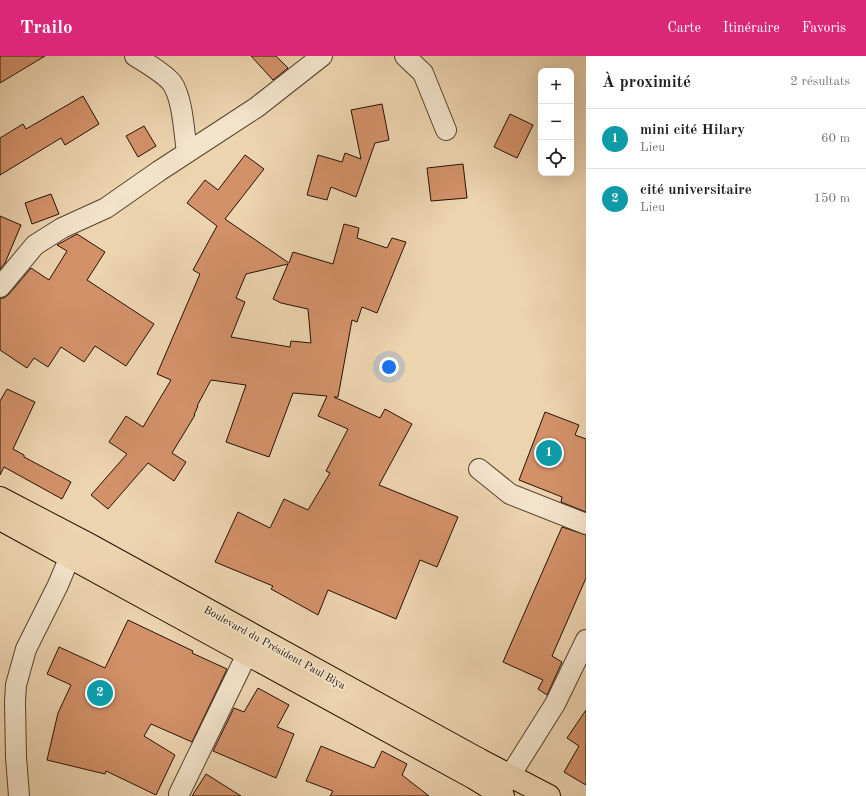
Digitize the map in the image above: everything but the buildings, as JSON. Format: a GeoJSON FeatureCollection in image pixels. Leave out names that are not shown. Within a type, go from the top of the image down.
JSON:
{"type":"FeatureCollection","features":[{"type":"Feature","properties":{"kind":"main road","name":"Boulevard du Président Paul Biya"},"geometry":{"type":"LineString","coordinates":[[0,498],[74,548],[248,654],[474,778],[500,795]]}},
{"type":"Feature","properties":{"kind":"main road","name":"Boulevard du Président Paul Biya"},"geometry":{"type":"LineString","coordinates":[[0,519],[74,548],[549,796]]}},
{"type":"Feature","properties":{"kind":"street"},"geometry":{"type":"LineString","coordinates":[[135,56],[172,83],[179,98],[187,152]]}},
{"type":"Feature","properties":{"kind":"street"},"geometry":{"type":"LineString","coordinates":[[0,288],[35,245],[62,228],[106,208],[187,152],[257,108],[322,56]]}},
{"type":"Feature","properties":{"kind":"street"},"geometry":{"type":"LineString","coordinates":[[405,56],[422,73],[446,130]]}},
{"type":"Feature","properties":{"kind":"street"},"geometry":{"type":"LineString","coordinates":[[479,469],[510,494],[586,524]]}},
{"type":"Feature","properties":{"kind":"street"},"geometry":{"type":"LineString","coordinates":[[19,796],[16,757],[16,685],[26,648],[58,585],[74,548]]}},
{"type":"Feature","properties":{"kind":"street"},"geometry":{"type":"LineString","coordinates":[[500,795],[510,775],[555,704],[586,640]]}},
{"type":"Feature","properties":{"kind":"street"},"geometry":{"type":"LineString","coordinates":[[179,794],[248,654]]}},
{"type":"Feature","properties":{"kind":"place","name":"mini cité Hilary"},"geometry":{"type":"Point","coordinates":[549,453]}},
{"type":"Feature","properties":{"kind":"place","name":"cité universitaire"},"geometry":{"type":"Point","coordinates":[100,693]}}]}
